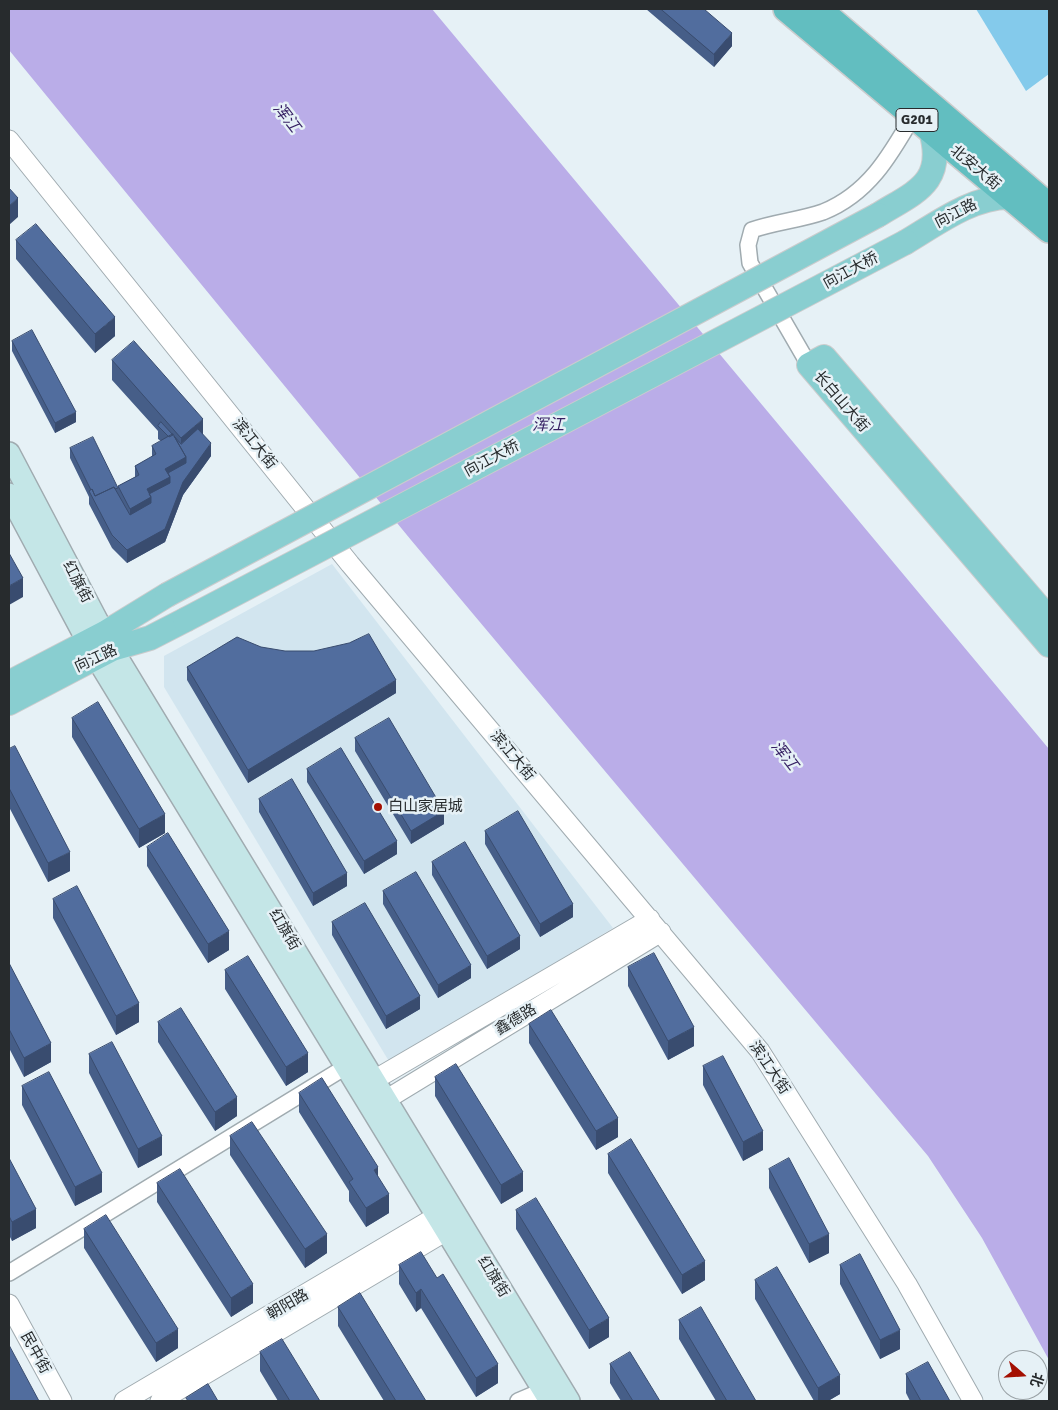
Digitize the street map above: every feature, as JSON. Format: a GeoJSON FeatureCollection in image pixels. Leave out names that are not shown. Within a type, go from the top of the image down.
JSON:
{"type":"FeatureCollection","features":[{"type":"Feature","properties":{"kind":"highway","name":"北安大街"},"geometry":{"type":"LineString","coordinates":[[786,9],[1049,230]]}},
{"type":"Feature","properties":{"kind":"highway","name":"北安大街"},"geometry":{"type":"LineString","coordinates":[[819,9],[1049,206]]}},
{"type":"Feature","properties":{"kind":"main road","name":"向江路"},"geometry":{"type":"LineString","coordinates":[[9,703],[100,645],[167,595],[878,215],[926,185],[932,173],[936,147],[922,124]]}},
{"type":"Feature","properties":{"kind":"main road","name":"向江路"},"geometry":{"type":"LineString","coordinates":[[906,242],[979,202],[994,197],[1009,197]]}},
{"type":"Feature","properties":{"kind":"main road","name":"向江大桥"},"geometry":{"type":"LineString","coordinates":[[185,620],[906,242]]}},
{"type":"Feature","properties":{"kind":"main road","name":"长白山大街"},"geometry":{"type":"LineString","coordinates":[[1049,619],[824,357],[809,365],[1049,645]]}},
{"type":"Feature","properties":{"kind":"main road","name":"红旗街"},"geometry":{"type":"LineString","coordinates":[[11,463],[100,645],[368,1084]]}},
{"type":"Feature","properties":{"kind":"main road"},"geometry":{"type":"LineString","coordinates":[[9,494],[100,645],[347,1066],[368,1084],[448,1220],[547,1396]]}},
{"type":"Feature","properties":{"kind":"main road","name":"向江路"},"geometry":{"type":"LineString","coordinates":[[9,683],[100,645],[150,638],[185,620]]}},
{"type":"Feature","properties":{"kind":"main road","name":"红旗街"},"geometry":{"type":"LineString","coordinates":[[448,1220],[570,1401]]}},
{"type":"Feature","properties":{"kind":"street"},"geometry":{"type":"LineString","coordinates":[[809,365],[750,262],[748,245],[752,230],[823,212],[854,196],[922,124]]}},
{"type":"Feature","properties":{"kind":"street","name":"滨江大街"},"geometry":{"type":"LineString","coordinates":[[9,140],[350,564],[760,1051],[907,1284],[973,1401]]}},
{"type":"Feature","properties":{"kind":"street","name":"鑫德路"},"geometry":{"type":"LineString","coordinates":[[368,1084],[655,925]]}},
{"type":"Feature","properties":{"kind":"street","name":"鑫德路"},"geometry":{"type":"LineString","coordinates":[[379,1104],[655,925]]}},
{"type":"Feature","properties":{"kind":"street"},"geometry":{"type":"LineString","coordinates":[[9,1273],[347,1066]]}},
{"type":"Feature","properties":{"kind":"street","name":"朝阳路"},"geometry":{"type":"LineString","coordinates":[[124,1401],[448,1220]]}},
{"type":"Feature","properties":{"kind":"street","name":"朝阳路"},"geometry":{"type":"LineString","coordinates":[[160,1401],[448,1220]]}},
{"type":"Feature","properties":{"kind":"street","name":"民中街"},"geometry":{"type":"LineString","coordinates":[[9,1304],[62,1401]]}},
{"type":"Feature","properties":{"kind":"street"},"geometry":{"type":"LineString","coordinates":[[518,1401],[547,1396]]}},
{"type":"Feature","properties":{"kind":"shaded area"},"geometry":{"type":"Polygon","coordinates":[[[976,9],[1049,9],[1049,74],[1026,91],[976,9]]]}},
{"type":"Feature","properties":{"kind":"shaded area","name":"白山家居城"},"geometry":{"type":"Polygon","coordinates":[[[332,564],[613,928],[390,1063],[164,687],[164,656],[332,564]]]}},
{"type":"Feature","properties":{"kind":"water","name":"浑江"},"geometry":{"type":"Polygon","coordinates":[[[9,9],[432,9],[1049,749],[1049,1360],[1048,1350],[1044,1350],[982,1238],[928,1156],[411,540],[9,50],[9,9]]]}},
{"type":"Feature","properties":{"kind":"building"},"geometry":{"type":"Polygon","coordinates":[[[661,9],[704,9],[732,33],[714,54],[661,9]]]}},
{"type":"Feature","properties":{"kind":"building"},"geometry":{"type":"Polygon","coordinates":[[[9,188],[18,198],[9,206],[9,188]]]}},
{"type":"Feature","properties":{"kind":"building"},"geometry":{"type":"Polygon","coordinates":[[[36,224],[115,317],[95,334],[16,240],[36,224]]]}},
{"type":"Feature","properties":{"kind":"building"},"geometry":{"type":"Polygon","coordinates":[[[32,330],[76,412],[55,423],[12,341],[32,330]]]}},
{"type":"Feature","properties":{"kind":"building"},"geometry":{"type":"Polygon","coordinates":[[[134,341],[203,419],[181,438],[112,360],[134,341]]]}},
{"type":"Feature","properties":{"kind":"building"},"geometry":{"type":"Polygon","coordinates":[[[161,422],[173,435],[169,437],[158,426],[161,422]]]}},
{"type":"Feature","properties":{"kind":"building"},"geometry":{"type":"Polygon","coordinates":[[[198,429],[211,443],[183,482],[165,529],[127,550],[112,535],[89,491],[92,489],[95,496],[114,487],[130,515],[151,503],[149,494],[170,483],[168,473],[186,463],[186,457],[174,436],[181,444],[198,429]]]}},
{"type":"Feature","properties":{"kind":"building"},"geometry":{"type":"Polygon","coordinates":[[[173,434],[186,457],[165,469],[170,477],[147,489],[151,497],[130,509],[118,486],[139,475],[135,466],[156,454],[152,446],[173,434]]]}},
{"type":"Feature","properties":{"kind":"building"},"geometry":{"type":"Polygon","coordinates":[[[93,437],[118,488],[115,489],[114,487],[95,496],[70,448],[93,437]]]}},
{"type":"Feature","properties":{"kind":"building"},"geometry":{"type":"Polygon","coordinates":[[[9,553],[23,578],[9,586],[9,553]]]}},
{"type":"Feature","properties":{"kind":"building"},"geometry":{"type":"Polygon","coordinates":[[[369,634],[396,680],[248,770],[187,667],[237,637],[261,647],[285,651],[314,651],[349,643],[369,634]]]}},
{"type":"Feature","properties":{"kind":"building"},"geometry":{"type":"Polygon","coordinates":[[[98,702],[165,814],[139,829],[72,718],[98,702]]]}},
{"type":"Feature","properties":{"kind":"building"},"geometry":{"type":"Polygon","coordinates":[[[389,718],[444,811],[411,831],[355,738],[389,718]]]}},
{"type":"Feature","properties":{"kind":"building"},"geometry":{"type":"Polygon","coordinates":[[[15,746],[70,852],[48,863],[9,788],[9,749],[15,746]]]}},
{"type":"Feature","properties":{"kind":"building"},"geometry":{"type":"Polygon","coordinates":[[[341,748],[397,841],[364,861],[307,769],[341,748]]]}},
{"type":"Feature","properties":{"kind":"building"},"geometry":{"type":"Polygon","coordinates":[[[292,779],[347,873],[313,893],[259,799],[292,779]]]}},
{"type":"Feature","properties":{"kind":"building"},"geometry":{"type":"Polygon","coordinates":[[[518,811],[573,904],[540,924],[485,831],[518,811]]]}},
{"type":"Feature","properties":{"kind":"building"},"geometry":{"type":"Polygon","coordinates":[[[168,833],[229,931],[208,944],[147,847],[168,833]]]}},
{"type":"Feature","properties":{"kind":"building"},"geometry":{"type":"Polygon","coordinates":[[[465,842],[520,936],[487,956],[432,862],[465,842]]]}},
{"type":"Feature","properties":{"kind":"building"},"geometry":{"type":"Polygon","coordinates":[[[416,872],[471,965],[438,985],[383,891],[416,872]]]}},
{"type":"Feature","properties":{"kind":"building"},"geometry":{"type":"Polygon","coordinates":[[[77,886],[139,1003],[116,1016],[53,899],[77,886]]]}},
{"type":"Feature","properties":{"kind":"building"},"geometry":{"type":"Polygon","coordinates":[[[365,903],[420,996],[386,1016],[332,922],[365,903]]]}},
{"type":"Feature","properties":{"kind":"building"},"geometry":{"type":"Polygon","coordinates":[[[654,953],[694,1027],[668,1041],[628,967],[654,953]]]}},
{"type":"Feature","properties":{"kind":"building"},"geometry":{"type":"Polygon","coordinates":[[[248,956],[308,1053],[286,1067],[225,970],[248,956]]]}},
{"type":"Feature","properties":{"kind":"building"},"geometry":{"type":"Polygon","coordinates":[[[9,963],[51,1043],[24,1058],[9,1029],[9,963]]]}},
{"type":"Feature","properties":{"kind":"building"},"geometry":{"type":"Polygon","coordinates":[[[181,1008],[237,1097],[215,1112],[158,1022],[181,1008]]]}},
{"type":"Feature","properties":{"kind":"building"},"geometry":{"type":"Polygon","coordinates":[[[551,1010],[618,1118],[596,1131],[529,1024],[551,1010]]]}},
{"type":"Feature","properties":{"kind":"building"},"geometry":{"type":"Polygon","coordinates":[[[112,1042],[162,1136],[138,1149],[89,1054],[112,1042]]]}},
{"type":"Feature","properties":{"kind":"building"},"geometry":{"type":"Polygon","coordinates":[[[723,1056],[763,1131],[743,1142],[703,1066],[723,1056]]]}},
{"type":"Feature","properties":{"kind":"building"},"geometry":{"type":"Polygon","coordinates":[[[456,1064],[523,1172],[501,1185],[435,1077],[456,1064]]]}},
{"type":"Feature","properties":{"kind":"building"},"geometry":{"type":"Polygon","coordinates":[[[49,1072],[102,1173],[75,1187],[22,1086],[49,1072]]]}},
{"type":"Feature","properties":{"kind":"building"},"geometry":{"type":"Polygon","coordinates":[[[322,1078],[378,1167],[374,1170],[389,1194],[366,1208],[349,1182],[353,1179],[299,1093],[322,1078]]]}},
{"type":"Feature","properties":{"kind":"building"},"geometry":{"type":"Polygon","coordinates":[[[252,1122],[327,1234],[305,1249],[230,1136],[252,1122]]]}},
{"type":"Feature","properties":{"kind":"building"},"geometry":{"type":"Polygon","coordinates":[[[631,1139],[705,1261],[682,1275],[608,1154],[631,1139]]]}},
{"type":"Feature","properties":{"kind":"building"},"geometry":{"type":"Polygon","coordinates":[[[9,1158],[36,1209],[12,1222],[9,1216],[9,1158]]]}},
{"type":"Feature","properties":{"kind":"building"},"geometry":{"type":"Polygon","coordinates":[[[789,1158],[829,1234],[809,1244],[769,1169],[789,1158]]]}},
{"type":"Feature","properties":{"kind":"building"},"geometry":{"type":"Polygon","coordinates":[[[180,1169],[253,1284],[231,1298],[157,1183],[180,1169]]]}},
{"type":"Feature","properties":{"kind":"building"},"geometry":{"type":"Polygon","coordinates":[[[536,1198],[609,1318],[589,1330],[516,1210],[536,1198]]]}},
{"type":"Feature","properties":{"kind":"building"},"geometry":{"type":"Polygon","coordinates":[[[106,1215],[178,1329],[156,1343],[84,1229],[106,1215]]]}},
{"type":"Feature","properties":{"kind":"building"},"geometry":{"type":"Polygon","coordinates":[[[421,1252],[437,1278],[443,1274],[498,1364],[476,1378],[421,1289],[416,1293],[399,1265],[421,1252]]]}},
{"type":"Feature","properties":{"kind":"building"},"geometry":{"type":"Polygon","coordinates":[[[860,1254],[900,1330],[880,1340],[840,1265],[860,1254]]]}},
{"type":"Feature","properties":{"kind":"building"},"geometry":{"type":"Polygon","coordinates":[[[777,1267],[840,1375],[818,1388],[755,1280],[777,1267]]]}},
{"type":"Feature","properties":{"kind":"building"},"geometry":{"type":"Polygon","coordinates":[[[360,1293],[426,1401],[396,1401],[338,1307],[360,1293]]]}},
{"type":"Feature","properties":{"kind":"building"},"geometry":{"type":"Polygon","coordinates":[[[701,1307],[756,1401],[727,1401],[679,1320],[701,1307]]]}},
{"type":"Feature","properties":{"kind":"building"},"geometry":{"type":"Polygon","coordinates":[[[282,1339],[320,1401],[290,1401],[260,1352],[282,1339]]]}},
{"type":"Feature","properties":{"kind":"building"},"geometry":{"type":"Polygon","coordinates":[[[9,1345],[39,1401],[9,1401],[9,1345]]]}},
{"type":"Feature","properties":{"kind":"building"},"geometry":{"type":"Polygon","coordinates":[[[630,1352],[660,1401],[633,1401],[610,1364],[630,1352]]]}},
{"type":"Feature","properties":{"kind":"building"},"geometry":{"type":"Polygon","coordinates":[[[928,1362],[950,1401],[921,1401],[906,1374],[928,1362]]]}},
{"type":"Feature","properties":{"kind":"building"},"geometry":{"type":"Polygon","coordinates":[[[208,1384],[218,1401],[188,1401],[186,1398],[208,1384]]]}},
{"type":"Feature","properties":{"kind":"place","name":"白山家居城"},"geometry":{"type":"Point","coordinates":[378,807]}}]}
